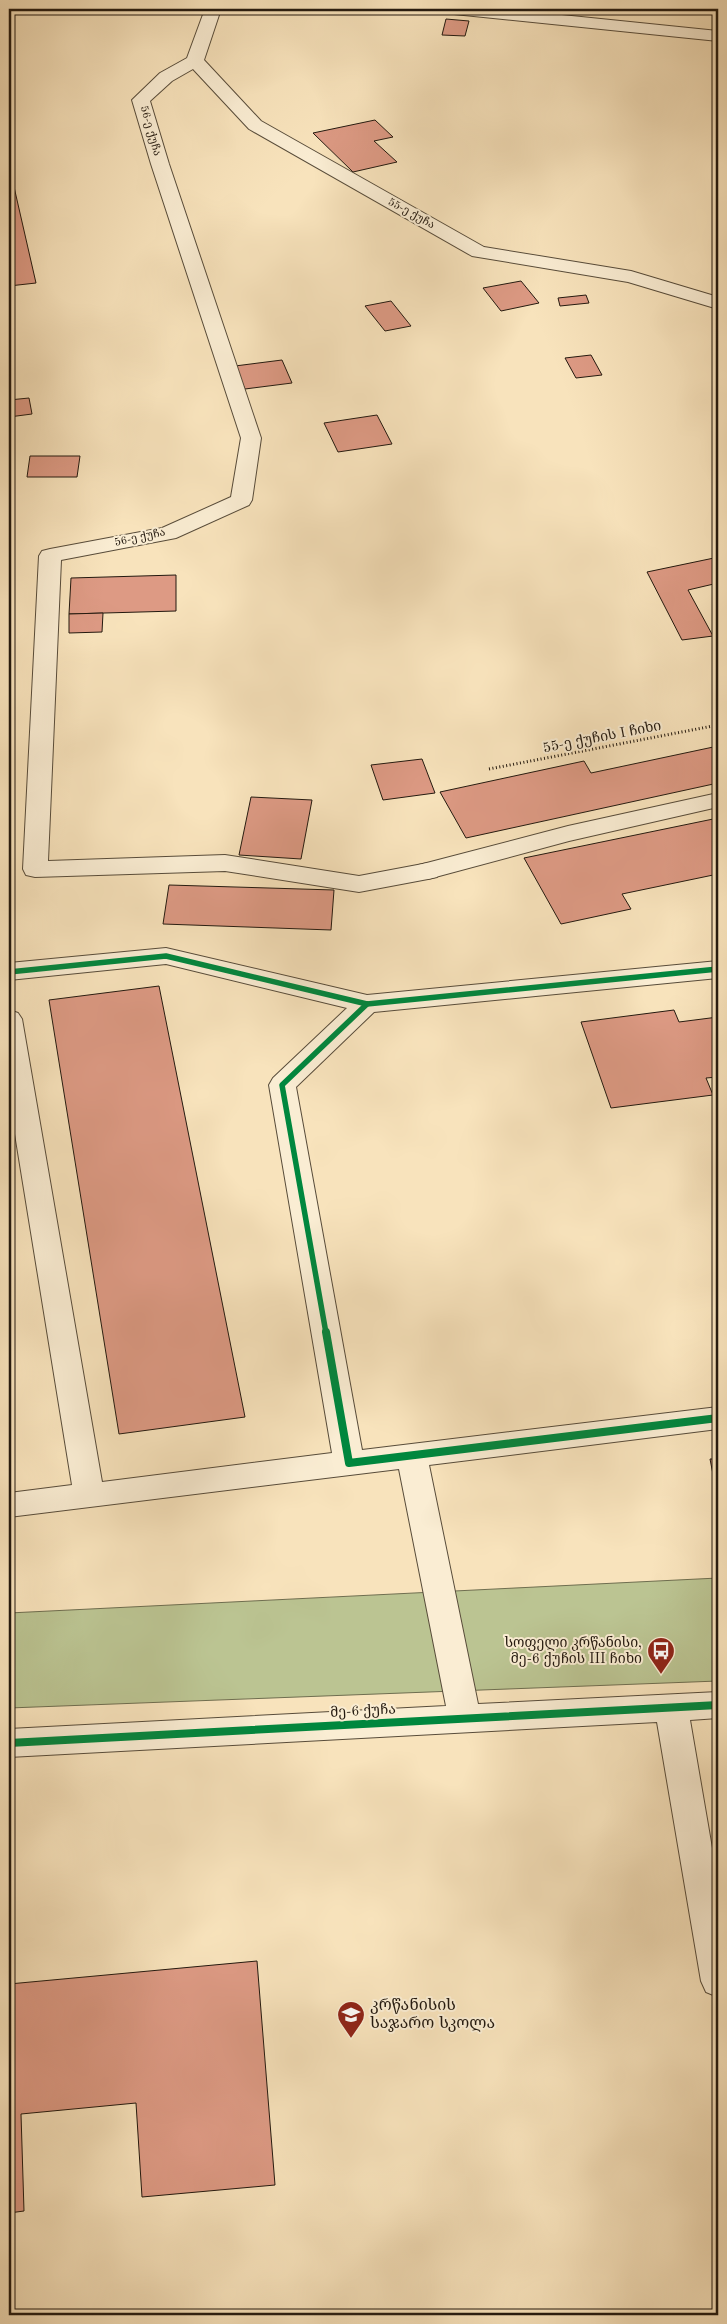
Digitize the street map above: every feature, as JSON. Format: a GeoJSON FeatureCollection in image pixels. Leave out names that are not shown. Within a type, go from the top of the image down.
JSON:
{"type":"FeatureCollection","features":[{"type":"Feature","properties":{"kind":"street"},"geometry":{"type":"LineString","coordinates":[[194,61],[214,9]]}},
{"type":"Feature","properties":{"kind":"street"},"geometry":{"type":"LineString","coordinates":[[454,9],[718,36]]}},
{"type":"Feature","properties":{"kind":"street","name":"55-ე ქუჩა"},"geometry":{"type":"LineString","coordinates":[[194,61],[255,125],[478,252],[631,277],[718,303]]}},
{"type":"Feature","properties":{"kind":"street","name":"56-ე ქუჩა"},"geometry":{"type":"LineString","coordinates":[[194,61],[166,77],[141,100],[160,164],[251,438],[241,500],[168,533],[50,556],[35,869],[225,863],[359,884],[428,871],[568,834],[718,800]]}},
{"type":"Feature","properties":{"kind":"street"},"geometry":{"type":"LineString","coordinates":[[9,972],[166,956],[367,1004],[718,969]]}},
{"type":"Feature","properties":{"kind":"street"},"geometry":{"type":"LineString","coordinates":[[349,1463],[282,1085],[367,1004]]}},
{"type":"Feature","properties":{"kind":"street"},"geometry":{"type":"LineString","coordinates":[[9,1019],[89,1494]]}},
{"type":"Feature","properties":{"kind":"street"},"geometry":{"type":"LineString","coordinates":[[9,1505],[718,1418]]}},
{"type":"Feature","properties":{"kind":"street"},"geometry":{"type":"LineString","coordinates":[[412,1456],[464,1718]]}},
{"type":"Feature","properties":{"kind":"street","name":"მე-6 ქუჩა"},"geometry":{"type":"LineString","coordinates":[[9,1744],[718,1705]]}},
{"type":"Feature","properties":{"kind":"street"},"geometry":{"type":"LineString","coordinates":[[671,1707],[718,1981]]}},
{"type":"Feature","properties":{"kind":"green space"},"geometry":{"type":"Polygon","coordinates":[[[718,1578],[718,1681],[9,1708],[9,1613],[718,1578]]]}},
{"type":"Feature","properties":{"kind":"building"},"geometry":{"type":"Polygon","coordinates":[[[446,19],[469,21],[465,36],[442,35],[446,19]]]}},
{"type":"Feature","properties":{"kind":"building"},"geometry":{"type":"Polygon","coordinates":[[[375,120],[393,137],[374,141],[397,162],[353,172],[313,133],[375,120]]]}},
{"type":"Feature","properties":{"kind":"building"},"geometry":{"type":"Polygon","coordinates":[[[9,165],[36,283],[9,286],[9,165]]]}},
{"type":"Feature","properties":{"kind":"building"},"geometry":{"type":"Polygon","coordinates":[[[521,281],[539,303],[501,311],[483,288],[521,281]]]}},
{"type":"Feature","properties":{"kind":"building"},"geometry":{"type":"Polygon","coordinates":[[[586,295],[589,303],[560,306],[558,298],[586,295]]]}},
{"type":"Feature","properties":{"kind":"building"},"geometry":{"type":"Polygon","coordinates":[[[391,301],[411,326],[385,331],[365,306],[391,301]]]}},
{"type":"Feature","properties":{"kind":"building"},"geometry":{"type":"Polygon","coordinates":[[[591,355],[602,375],[576,378],[565,358],[591,355]]]}},
{"type":"Feature","properties":{"kind":"building"},"geometry":{"type":"Polygon","coordinates":[[[282,360],[292,383],[245,389],[235,366],[282,360]]]}},
{"type":"Feature","properties":{"kind":"building"},"geometry":{"type":"Polygon","coordinates":[[[29,398],[32,414],[9,417],[9,400],[29,398]]]}},
{"type":"Feature","properties":{"kind":"building"},"geometry":{"type":"Polygon","coordinates":[[[377,415],[392,444],[338,452],[324,423],[377,415]]]}},
{"type":"Feature","properties":{"kind":"building"},"geometry":{"type":"Polygon","coordinates":[[[30,456],[80,456],[77,477],[27,477],[30,456]]]}},
{"type":"Feature","properties":{"kind":"building"},"geometry":{"type":"Polygon","coordinates":[[[714,558],[718,563],[718,583],[688,590],[713,636],[682,640],[647,572],[714,558]]]}},
{"type":"Feature","properties":{"kind":"building"},"geometry":{"type":"Polygon","coordinates":[[[176,575],[176,611],[69,614],[71,578],[176,575]]]}},
{"type":"Feature","properties":{"kind":"building"},"geometry":{"type":"Polygon","coordinates":[[[103,613],[102,632],[69,633],[69,614],[103,613]]]}},
{"type":"Feature","properties":{"kind":"building"},"geometry":{"type":"Polygon","coordinates":[[[718,746],[718,783],[466,838],[440,792],[584,761],[591,773],[718,746]]]}},
{"type":"Feature","properties":{"kind":"building"},"geometry":{"type":"Polygon","coordinates":[[[422,759],[435,793],[383,800],[371,765],[422,759]]]}},
{"type":"Feature","properties":{"kind":"building"},"geometry":{"type":"Polygon","coordinates":[[[251,797],[312,800],[301,859],[239,855],[251,797]]]}},
{"type":"Feature","properties":{"kind":"building"},"geometry":{"type":"Polygon","coordinates":[[[718,818],[718,874],[622,894],[631,909],[561,924],[524,858],[718,818]]]}},
{"type":"Feature","properties":{"kind":"building"},"geometry":{"type":"Polygon","coordinates":[[[169,885],[334,890],[331,930],[163,924],[169,885]]]}},
{"type":"Feature","properties":{"kind":"building"},"geometry":{"type":"Polygon","coordinates":[[[159,986],[245,1417],[119,1434],[49,1000],[159,986]]]}},
{"type":"Feature","properties":{"kind":"building"},"geometry":{"type":"Polygon","coordinates":[[[674,1010],[679,1022],[718,1017],[718,1077],[706,1078],[713,1095],[611,1108],[581,1022],[674,1010]]]}},
{"type":"Feature","properties":{"kind":"building"},"geometry":{"type":"Polygon","coordinates":[[[710,1459],[718,1459],[718,1500],[710,1459]]]}},
{"type":"Feature","properties":{"kind":"building"},"geometry":{"type":"Polygon","coordinates":[[[257,1961],[275,2185],[142,2197],[136,2103],[21,2114],[24,2211],[9,2213],[9,1984],[257,1961]]]}},
{"type":"Feature","properties":{"kind":"cycle path"},"geometry":{"type":"LineString","coordinates":[[9,972],[166,956],[367,1004],[718,969]]}},
{"type":"Feature","properties":{"kind":"cycle path"},"geometry":{"type":"LineString","coordinates":[[367,1004],[282,1085],[349,1463],[718,1418]]}},
{"type":"Feature","properties":{"kind":"cycle path"},"geometry":{"type":"LineString","coordinates":[[9,1743],[718,1705]]}},
{"type":"Feature","properties":{"kind":"place","name":"სოფელი კრწანისი, მე-6 ქუჩის III ჩიხი"},"geometry":{"type":"Point","coordinates":[661,1675]}},
{"type":"Feature","properties":{"kind":"place","name":"კრწანისის საჯარო სკოლა"},"geometry":{"type":"Point","coordinates":[351,2039]}}]}
